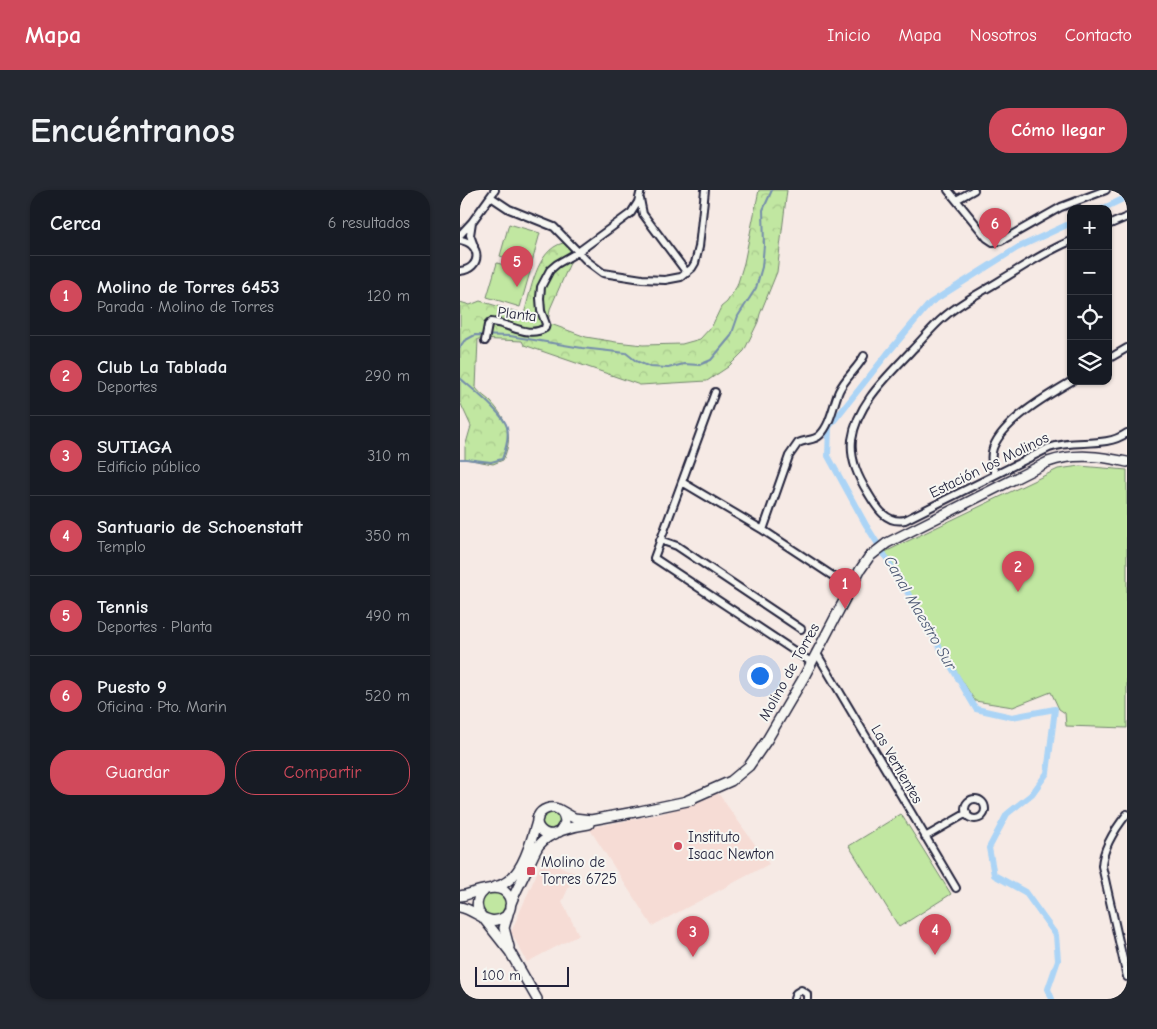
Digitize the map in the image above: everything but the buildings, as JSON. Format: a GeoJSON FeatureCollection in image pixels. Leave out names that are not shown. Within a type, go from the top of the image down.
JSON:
{"type":"FeatureCollection","features":[{"type":"Feature","properties":{"kind":"main road","name":"Molino de Torres"},"geometry":{"type":"LineString","coordinates":[[1095,457],[1127,455]]}},
{"type":"Feature","properties":{"kind":"main road","name":"Molino de Torres"},"geometry":{"type":"LineString","coordinates":[[558,809],[574,818],[591,820],[640,812],[712,793],[741,778],[754,764],[763,750],[850,588],[866,560],[877,550],[927,520],[1042,464],[1061,458],[1079,456],[1127,462]]}},
{"type":"Feature","properties":{"kind":"main road"},"geometry":{"type":"LineString","coordinates":[[460,896],[504,884],[515,875],[521,864],[538,818],[542,811],[550,808],[558,809],[565,819],[564,826],[557,833],[547,834],[540,829],[538,818]]}},
{"type":"Feature","properties":{"kind":"main road","name":"Molino de Torres"},"geometry":{"type":"LineString","coordinates":[[510,952],[504,928],[510,908],[536,850],[545,840],[575,826],[640,812]]}},
{"type":"Feature","properties":{"kind":"main road"},"geometry":{"type":"LineString","coordinates":[[460,907],[469,909],[483,918],[490,921],[498,921],[504,918],[510,908],[509,898],[505,892],[499,888],[488,889],[479,896],[478,912],[483,918],[510,952],[537,999]]}},
{"type":"Feature","properties":{"kind":"street"},"geometry":{"type":"LineString","coordinates":[[460,235],[495,190]]}},
{"type":"Feature","properties":{"kind":"street"},"geometry":{"type":"LineString","coordinates":[[491,197],[509,209],[554,227],[598,270],[612,275],[665,280],[681,277],[695,263],[705,190]]}},
{"type":"Feature","properties":{"kind":"street"},"geometry":{"type":"LineString","coordinates":[[948,190],[987,238],[993,242],[1001,241],[1061,207],[1106,190]]}},
{"type":"Feature","properties":{"kind":"street"},"geometry":{"type":"LineString","coordinates":[[956,200],[974,190]]}},
{"type":"Feature","properties":{"kind":"street"},"geometry":{"type":"LineString","coordinates":[[640,193],[643,214],[687,273]]}},
{"type":"Feature","properties":{"kind":"street"},"geometry":{"type":"LineString","coordinates":[[631,213],[640,193]]}},
{"type":"Feature","properties":{"kind":"street"},"geometry":{"type":"LineString","coordinates":[[578,252],[631,213],[639,212],[643,214]]}},
{"type":"Feature","properties":{"kind":"street"},"geometry":{"type":"LineString","coordinates":[[1112,223],[1127,217]]}},
{"type":"Feature","properties":{"kind":"street"},"geometry":{"type":"LineString","coordinates":[[460,271],[468,270],[475,263],[476,252],[470,235],[472,222]]}},
{"type":"Feature","properties":{"kind":"street"},"geometry":{"type":"LineString","coordinates":[[460,240],[466,241],[474,247]]}},
{"type":"Feature","properties":{"kind":"street","name":"Estación los Molinos"},"geometry":{"type":"LineString","coordinates":[[1067,243],[1046,252],[942,318],[886,377],[867,403],[859,418],[852,439],[854,465],[860,479],[882,513],[893,520],[905,520],[1054,446],[1069,443],[1110,442],[1127,433]]}},
{"type":"Feature","properties":{"kind":"street","name":"Planta"},"geometry":{"type":"LineString","coordinates":[[485,340],[488,325],[491,322],[523,331],[539,331],[545,328],[546,324],[541,311],[540,298],[545,277],[557,264],[578,252]]}},
{"type":"Feature","properties":{"kind":"street"},"geometry":{"type":"LineString","coordinates":[[1112,357],[1127,348]]}},
{"type":"Feature","properties":{"kind":"street"},"geometry":{"type":"LineString","coordinates":[[763,530],[785,465],[794,447],[803,440],[820,436],[825,429],[840,390],[864,356]]}},
{"type":"Feature","properties":{"kind":"street"},"geometry":{"type":"LineString","coordinates":[[995,474],[991,463],[992,454],[994,445],[1003,433],[1031,406],[1067,384]]}},
{"type":"Feature","properties":{"kind":"street"},"geometry":{"type":"LineString","coordinates":[[716,392],[654,558],[811,662]]}},
{"type":"Feature","properties":{"kind":"street"},"geometry":{"type":"LineString","coordinates":[[682,482],[763,530],[850,588]]}},
{"type":"Feature","properties":{"kind":"street"},"geometry":{"type":"LineString","coordinates":[[660,540],[677,546],[801,629]]}},
{"type":"Feature","properties":{"kind":"street","name":"Las Vertientes"},"geometry":{"type":"LineString","coordinates":[[816,652],[956,888]]}},
{"type":"Feature","properties":{"kind":"street"},"geometry":{"type":"LineString","coordinates":[[925,838],[967,813]]}},
{"type":"Feature","properties":{"kind":"street"},"geometry":{"type":"LineString","coordinates":[[1127,814],[1104,852],[1102,866],[1127,977]]}},
{"type":"Feature","properties":{"kind":"street"},"geometry":{"type":"LineString","coordinates":[[794,999],[796,993],[801,990],[807,994],[807,999]]}},
{"type":"Feature","properties":{"kind":"shaded area","name":"Instituto Isaac Newton"},"geometry":{"type":"Polygon","coordinates":[[[718,793],[769,864],[652,926],[589,828],[660,814],[691,805],[718,793]]]}},
{"type":"Feature","properties":{"kind":"shaded area"},"geometry":{"type":"Polygon","coordinates":[[[543,859],[575,873],[562,902],[579,935],[527,962],[511,932],[543,859]]]}},
{"type":"Feature","properties":{"kind":"green space"},"geometry":{"type":"Polygon","coordinates":[[[759,190],[787,190],[777,272],[758,322],[744,351],[728,367],[707,381],[640,385],[524,345],[522,341],[478,339],[476,388],[502,416],[509,436],[503,460],[493,464],[465,459],[465,447],[471,426],[460,402],[460,302],[470,305],[480,301],[524,314],[532,283],[541,262],[554,247],[563,243],[571,249],[570,251],[573,256],[550,309],[548,323],[586,337],[643,345],[682,344],[700,339],[712,326],[721,307],[727,302],[737,286],[744,263],[759,190]]]}},
{"type":"Feature","properties":{"kind":"green space"},"geometry":{"type":"Polygon","coordinates":[[[509,224],[540,233],[531,266],[500,256],[509,224]]]}},
{"type":"Feature","properties":{"kind":"green space"},"geometry":{"type":"Polygon","coordinates":[[[497,263],[530,272],[520,307],[487,297],[497,263]]]}},
{"type":"Feature","properties":{"kind":"green space"},"geometry":{"type":"Polygon","coordinates":[[[1080,466],[1127,470],[1127,728],[1066,726],[1065,713],[1059,709],[1051,692],[1013,707],[975,701],[932,633],[885,552],[1058,469],[1080,466]]]}},
{"type":"Feature","properties":{"kind":"green space"},"geometry":{"type":"Polygon","coordinates":[[[551,812],[557,815],[560,821],[557,827],[551,830],[545,827],[542,821],[545,815],[551,812]]]}},
{"type":"Feature","properties":{"kind":"green space"},"geometry":{"type":"Polygon","coordinates":[[[901,814],[951,894],[899,927],[849,846],[901,814]]]}},
{"type":"Feature","properties":{"kind":"green space"},"geometry":{"type":"Polygon","coordinates":[[[494,892],[503,895],[506,904],[503,913],[494,916],[485,913],[482,904],[485,895],[494,892]]]}},
{"type":"Feature","properties":{"kind":"waterway"},"geometry":{"type":"LineString","coordinates":[[460,347],[464,341],[475,335],[510,336],[626,353],[636,361],[650,367],[668,368],[684,364],[699,365],[711,360],[731,336],[738,316],[756,288],[762,267],[764,245],[763,210],[772,190]]}},
{"type":"Feature","properties":{"kind":"waterway","name":"Canal Maestro Sur"},"geometry":{"type":"LineString","coordinates":[[1110,205],[1127,197]]}},
{"type":"Feature","properties":{"kind":"waterway","name":"Canal Maestro Sur"},"geometry":{"type":"LineString","coordinates":[[1052,999],[1048,989],[1058,960],[1056,935],[1025,892],[994,875],[989,848],[1007,814],[1032,794],[1047,773],[1055,709],[1012,717],[976,709],[866,525],[828,456],[829,427],[930,303],[1017,248],[1067,225]]}},
{"type":"Feature","properties":{"kind":"waterway"},"geometry":{"type":"LineString","coordinates":[[460,378],[500,415],[507,427],[508,435],[502,459],[491,462],[460,459]]}},
{"type":"Feature","properties":{"kind":"place","name":"Puesto 9"},"geometry":{"type":"Point","coordinates":[995,249]}},
{"type":"Feature","properties":{"kind":"place","name":"Tennis"},"geometry":{"type":"Point","coordinates":[517,287]}},
{"type":"Feature","properties":{"kind":"place","name":"Club La Tablada"},"geometry":{"type":"Point","coordinates":[1018,592]}},
{"type":"Feature","properties":{"kind":"place","name":"Molino de Torres 6453"},"geometry":{"type":"Point","coordinates":[845,609]}},
{"type":"Feature","properties":{"kind":"place","name":"Instituto Isaac Newton"},"geometry":{"type":"Point","coordinates":[678,846]}},
{"type":"Feature","properties":{"kind":"place","name":"Molino de Torres 6725"},"geometry":{"type":"Point","coordinates":[531,871]}},
{"type":"Feature","properties":{"kind":"place","name":"Santuario de Schoenstatt"},"geometry":{"type":"Point","coordinates":[935,955]}},
{"type":"Feature","properties":{"kind":"place","name":"SUTIAGA"},"geometry":{"type":"Point","coordinates":[693,957]}}]}
